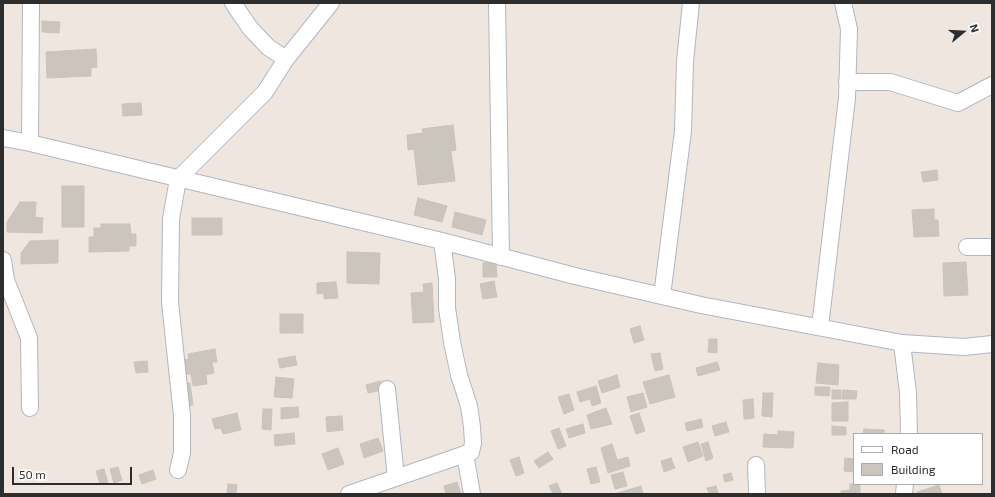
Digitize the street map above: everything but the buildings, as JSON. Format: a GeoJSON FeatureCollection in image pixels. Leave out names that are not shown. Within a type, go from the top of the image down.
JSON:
{"type":"FeatureCollection","features":[{"type":"Feature","properties":{"kind":"street"},"geometry":{"type":"LineString","coordinates":[[30,142],[31,3]]}},
{"type":"Feature","properties":{"kind":"street"},"geometry":{"type":"LineString","coordinates":[[233,3],[250,28],[268,47],[286,59]]}},
{"type":"Feature","properties":{"kind":"street"},"geometry":{"type":"LineString","coordinates":[[178,470],[182,454],[182,416],[170,302],[171,219],[178,179],[265,92],[286,59],[331,3]]}},
{"type":"Feature","properties":{"kind":"street"},"geometry":{"type":"LineString","coordinates":[[496,3],[501,257]]}},
{"type":"Feature","properties":{"kind":"street"},"geometry":{"type":"LineString","coordinates":[[662,296],[683,131],[685,61],[691,3]]}},
{"type":"Feature","properties":{"kind":"street"},"geometry":{"type":"LineString","coordinates":[[820,327],[847,82],[849,29],[843,3]]}},
{"type":"Feature","properties":{"kind":"street"},"geometry":{"type":"LineString","coordinates":[[847,82],[890,82],[958,103],[992,84]]}},
{"type":"Feature","properties":{"kind":"street"},"geometry":{"type":"LineString","coordinates":[[3,138],[30,142],[178,179],[442,241],[701,306],[902,343],[964,347],[992,344]]}},
{"type":"Feature","properties":{"kind":"street"},"geometry":{"type":"LineString","coordinates":[[349,494],[471,452],[473,443],[469,406],[459,375],[452,342],[447,308],[447,279],[442,241]]}},
{"type":"Feature","properties":{"kind":"street"},"geometry":{"type":"LineString","coordinates":[[967,247],[992,247]]}},
{"type":"Feature","properties":{"kind":"street"},"geometry":{"type":"LineString","coordinates":[[3,260],[6,280],[28,338],[30,408]]}},
{"type":"Feature","properties":{"kind":"street"},"geometry":{"type":"LineString","coordinates":[[902,343],[908,393],[909,433]]}},
{"type":"Feature","properties":{"kind":"street"},"geometry":{"type":"LineString","coordinates":[[387,389],[396,478]]}},
{"type":"Feature","properties":{"kind":"street"},"geometry":{"type":"LineString","coordinates":[[465,454],[472,494]]}},
{"type":"Feature","properties":{"kind":"street"},"geometry":{"type":"LineString","coordinates":[[756,465],[757,494]]}}]}
